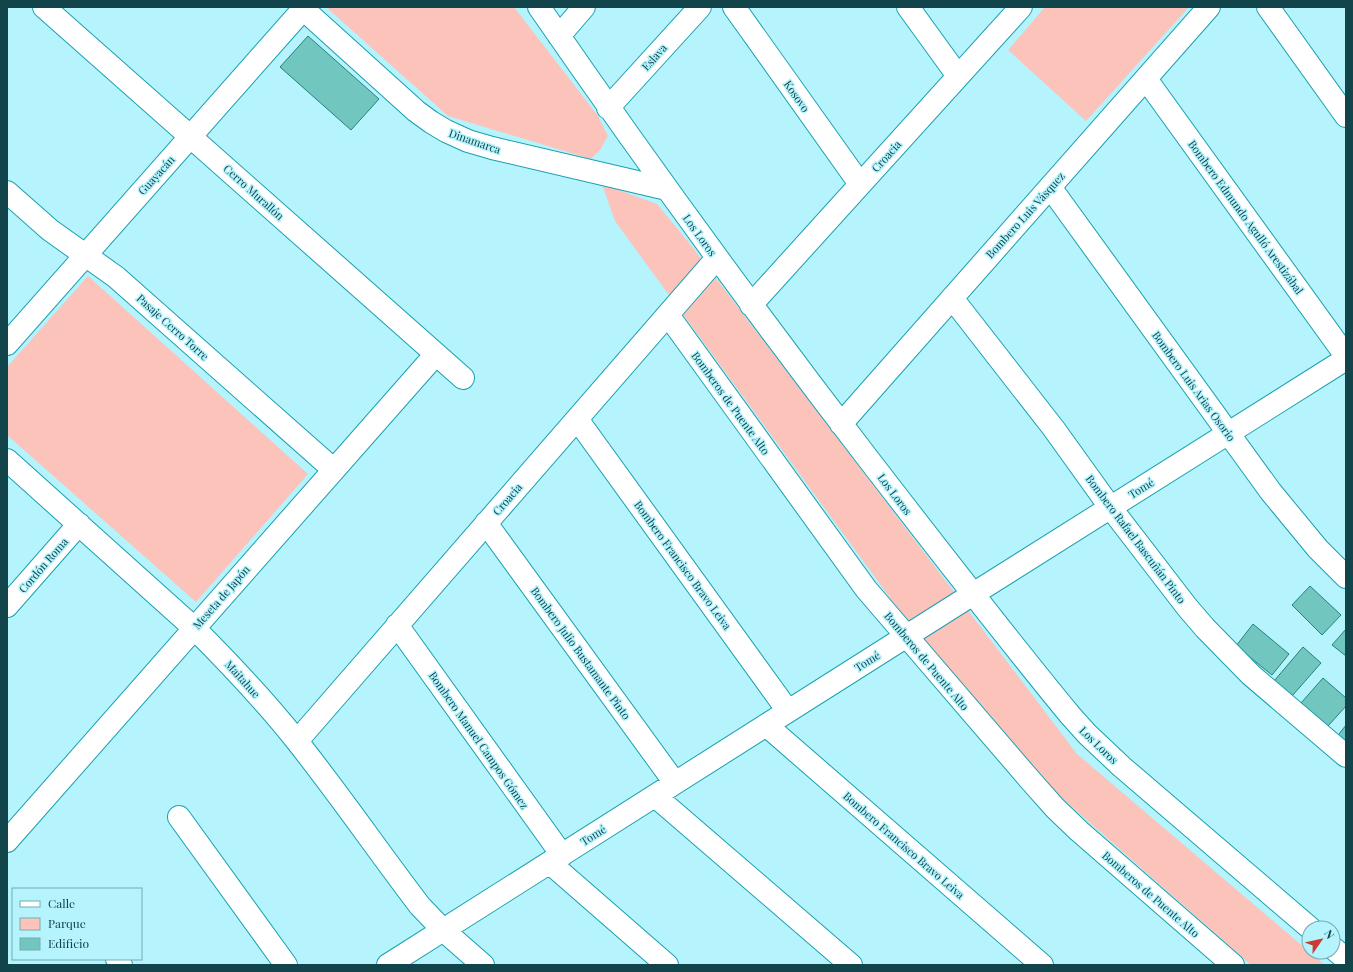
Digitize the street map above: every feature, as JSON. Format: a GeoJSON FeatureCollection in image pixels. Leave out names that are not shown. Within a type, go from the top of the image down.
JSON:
{"type":"FeatureCollection","features":[{"type":"Feature","properties":{"kind":"street","name":"Cerro Murallón"},"geometry":{"type":"LineString","coordinates":[[44,7],[463,378]]}},
{"type":"Feature","properties":{"kind":"street","name":"Los Loros"},"geometry":{"type":"LineString","coordinates":[[539,7],[608,108],[751,305],[972,594],[1053,694],[1087,734],[1122,766],[1301,920]]}},
{"type":"Feature","properties":{"kind":"street"},"geometry":{"type":"LineString","coordinates":[[558,36],[584,7]]}},
{"type":"Feature","properties":{"kind":"street","name":"Eslava"},"geometry":{"type":"LineString","coordinates":[[608,108],[700,7]]}},
{"type":"Feature","properties":{"kind":"street","name":"Kosovo"},"geometry":{"type":"LineString","coordinates":[[734,7],[860,184]]}},
{"type":"Feature","properties":{"kind":"street"},"geometry":{"type":"LineString","coordinates":[[908,7],[958,76]]}},
{"type":"Feature","properties":{"kind":"street","name":"Croacia"},"geometry":{"type":"LineString","coordinates":[[751,305],[1021,7]]}},
{"type":"Feature","properties":{"kind":"street","name":"Bombero Luis Vásquez"},"geometry":{"type":"LineString","coordinates":[[841,424],[1209,7]]}},
{"type":"Feature","properties":{"kind":"street"},"geometry":{"type":"LineString","coordinates":[[1268,7],[1346,116]]}},
{"type":"Feature","properties":{"kind":"street","name":"Guayacán"},"geometry":{"type":"LineString","coordinates":[[7,344],[303,8]]}},
{"type":"Feature","properties":{"kind":"street","name":"Dinamarca"},"geometry":{"type":"LineString","coordinates":[[303,8],[416,111],[446,131],[468,141],[492,148],[667,189]]}},
{"type":"Feature","properties":{"kind":"street","name":"Bombero Edmundo Agulló Arestizábal"},"geometry":{"type":"LineString","coordinates":[[1146,79],[1346,356]]}},
{"type":"Feature","properties":{"kind":"street","name":"Bombero Luis Arias Osorio"},"geometry":{"type":"LineString","coordinates":[[1050,187],[1294,521],[1318,549],[1346,577]]}},
{"type":"Feature","properties":{"kind":"street","name":"Pasaje Cerro Torre"},"geometry":{"type":"LineString","coordinates":[[7,192],[50,230],[116,277],[334,470]]}},
{"type":"Feature","properties":{"kind":"street","name":"Croacia"},"geometry":{"type":"LineString","coordinates":[[297,740],[717,258]]}},
{"type":"Feature","properties":{"kind":"street","name":"Bombero Rafael Bascuñán Pinto"},"geometry":{"type":"LineString","coordinates":[[952,298],[1054,429],[1110,507],[1187,607],[1223,648],[1250,675],[1346,756]]}},
{"type":"Feature","properties":{"kind":"street","name":"Bomberos de Puente Alto"},"geometry":{"type":"LineString","coordinates":[[668,315],[866,589],[906,637],[1055,808],[1233,965]]}},
{"type":"Feature","properties":{"kind":"street","name":"Meseta de Japón"},"geometry":{"type":"LineString","coordinates":[[7,841],[436,354]]}},
{"type":"Feature","properties":{"kind":"street","name":"Tomé"},"geometry":{"type":"LineString","coordinates":[[388,965],[972,594],[1346,359]]}},
{"type":"Feature","properties":{"kind":"street","name":"Bombero Francisco Bravo Leiva"},"geometry":{"type":"LineString","coordinates":[[577,419],[788,711]]}},
{"type":"Feature","properties":{"kind":"street","name":"Maitahue"},"geometry":{"type":"LineString","coordinates":[[7,460],[194,628],[244,680],[297,740],[420,906],[443,930],[484,965]]}},
{"type":"Feature","properties":{"kind":"street","name":"Bombero Julio Bustamante Pinto"},"geometry":{"type":"LineString","coordinates":[[486,523],[675,783]]}},
{"type":"Feature","properties":{"kind":"street","name":"Cordón Roma"},"geometry":{"type":"LineString","coordinates":[[7,606],[79,524]]}},
{"type":"Feature","properties":{"kind":"street","name":"Bombero Manuel Campos Gómez"},"geometry":{"type":"LineString","coordinates":[[397,625],[556,859],[667,965]]}},
{"type":"Feature","properties":{"kind":"street","name":"Bombero Francisco Bravo Leiva"},"geometry":{"type":"LineString","coordinates":[[766,725],[1042,965]]}},
{"type":"Feature","properties":{"kind":"street"},"geometry":{"type":"LineString","coordinates":[[655,796],[851,965]]}},
{"type":"Feature","properties":{"kind":"street"},"geometry":{"type":"LineString","coordinates":[[179,816],[286,965]]}},
{"type":"Feature","properties":{"kind":"green space"},"geometry":{"type":"Polygon","coordinates":[[[326,7],[514,7],[598,116],[608,136],[600,150],[591,159],[448,116],[326,7]]]}},
{"type":"Feature","properties":{"kind":"green space"},"geometry":{"type":"Polygon","coordinates":[[[1045,7],[1189,7],[1086,121],[1008,50],[1045,7]]]}},
{"type":"Feature","properties":{"kind":"green space"},"geometry":{"type":"Polygon","coordinates":[[[602,184],[657,204],[690,244],[1077,754],[1301,945],[1301,960],[1319,960],[1325,965],[1251,965],[1038,777],[931,654],[615,221],[602,184]]]}},
{"type":"Feature","properties":{"kind":"green space"},"geometry":{"type":"Polygon","coordinates":[[[88,276],[308,474],[196,602],[7,435],[7,367],[88,276]]]}},
{"type":"Feature","properties":{"kind":"building"},"geometry":{"type":"Polygon","coordinates":[[[308,36],[379,99],[351,130],[280,67],[308,36]]]}},
{"type":"Feature","properties":{"kind":"building"},"geometry":{"type":"Polygon","coordinates":[[[1310,586],[1341,615],[1322,635],[1292,605],[1310,586]]]}},
{"type":"Feature","properties":{"kind":"building"},"geometry":{"type":"Polygon","coordinates":[[[1253,624],[1289,654],[1272,675],[1236,646],[1253,624]]]}},
{"type":"Feature","properties":{"kind":"building"},"geometry":{"type":"Polygon","coordinates":[[[1346,629],[1346,656],[1332,645],[1346,629]]]}},
{"type":"Feature","properties":{"kind":"building"},"geometry":{"type":"Polygon","coordinates":[[[1303,647],[1321,663],[1292,696],[1274,681],[1303,647]]]}},
{"type":"Feature","properties":{"kind":"building"},"geometry":{"type":"Polygon","coordinates":[[[1323,678],[1346,698],[1346,706],[1328,726],[1301,703],[1323,678]]]}},
{"type":"Feature","properties":{"kind":"building"},"geometry":{"type":"Polygon","coordinates":[[[1346,725],[1346,746],[1336,738],[1346,725]]]}}]}
